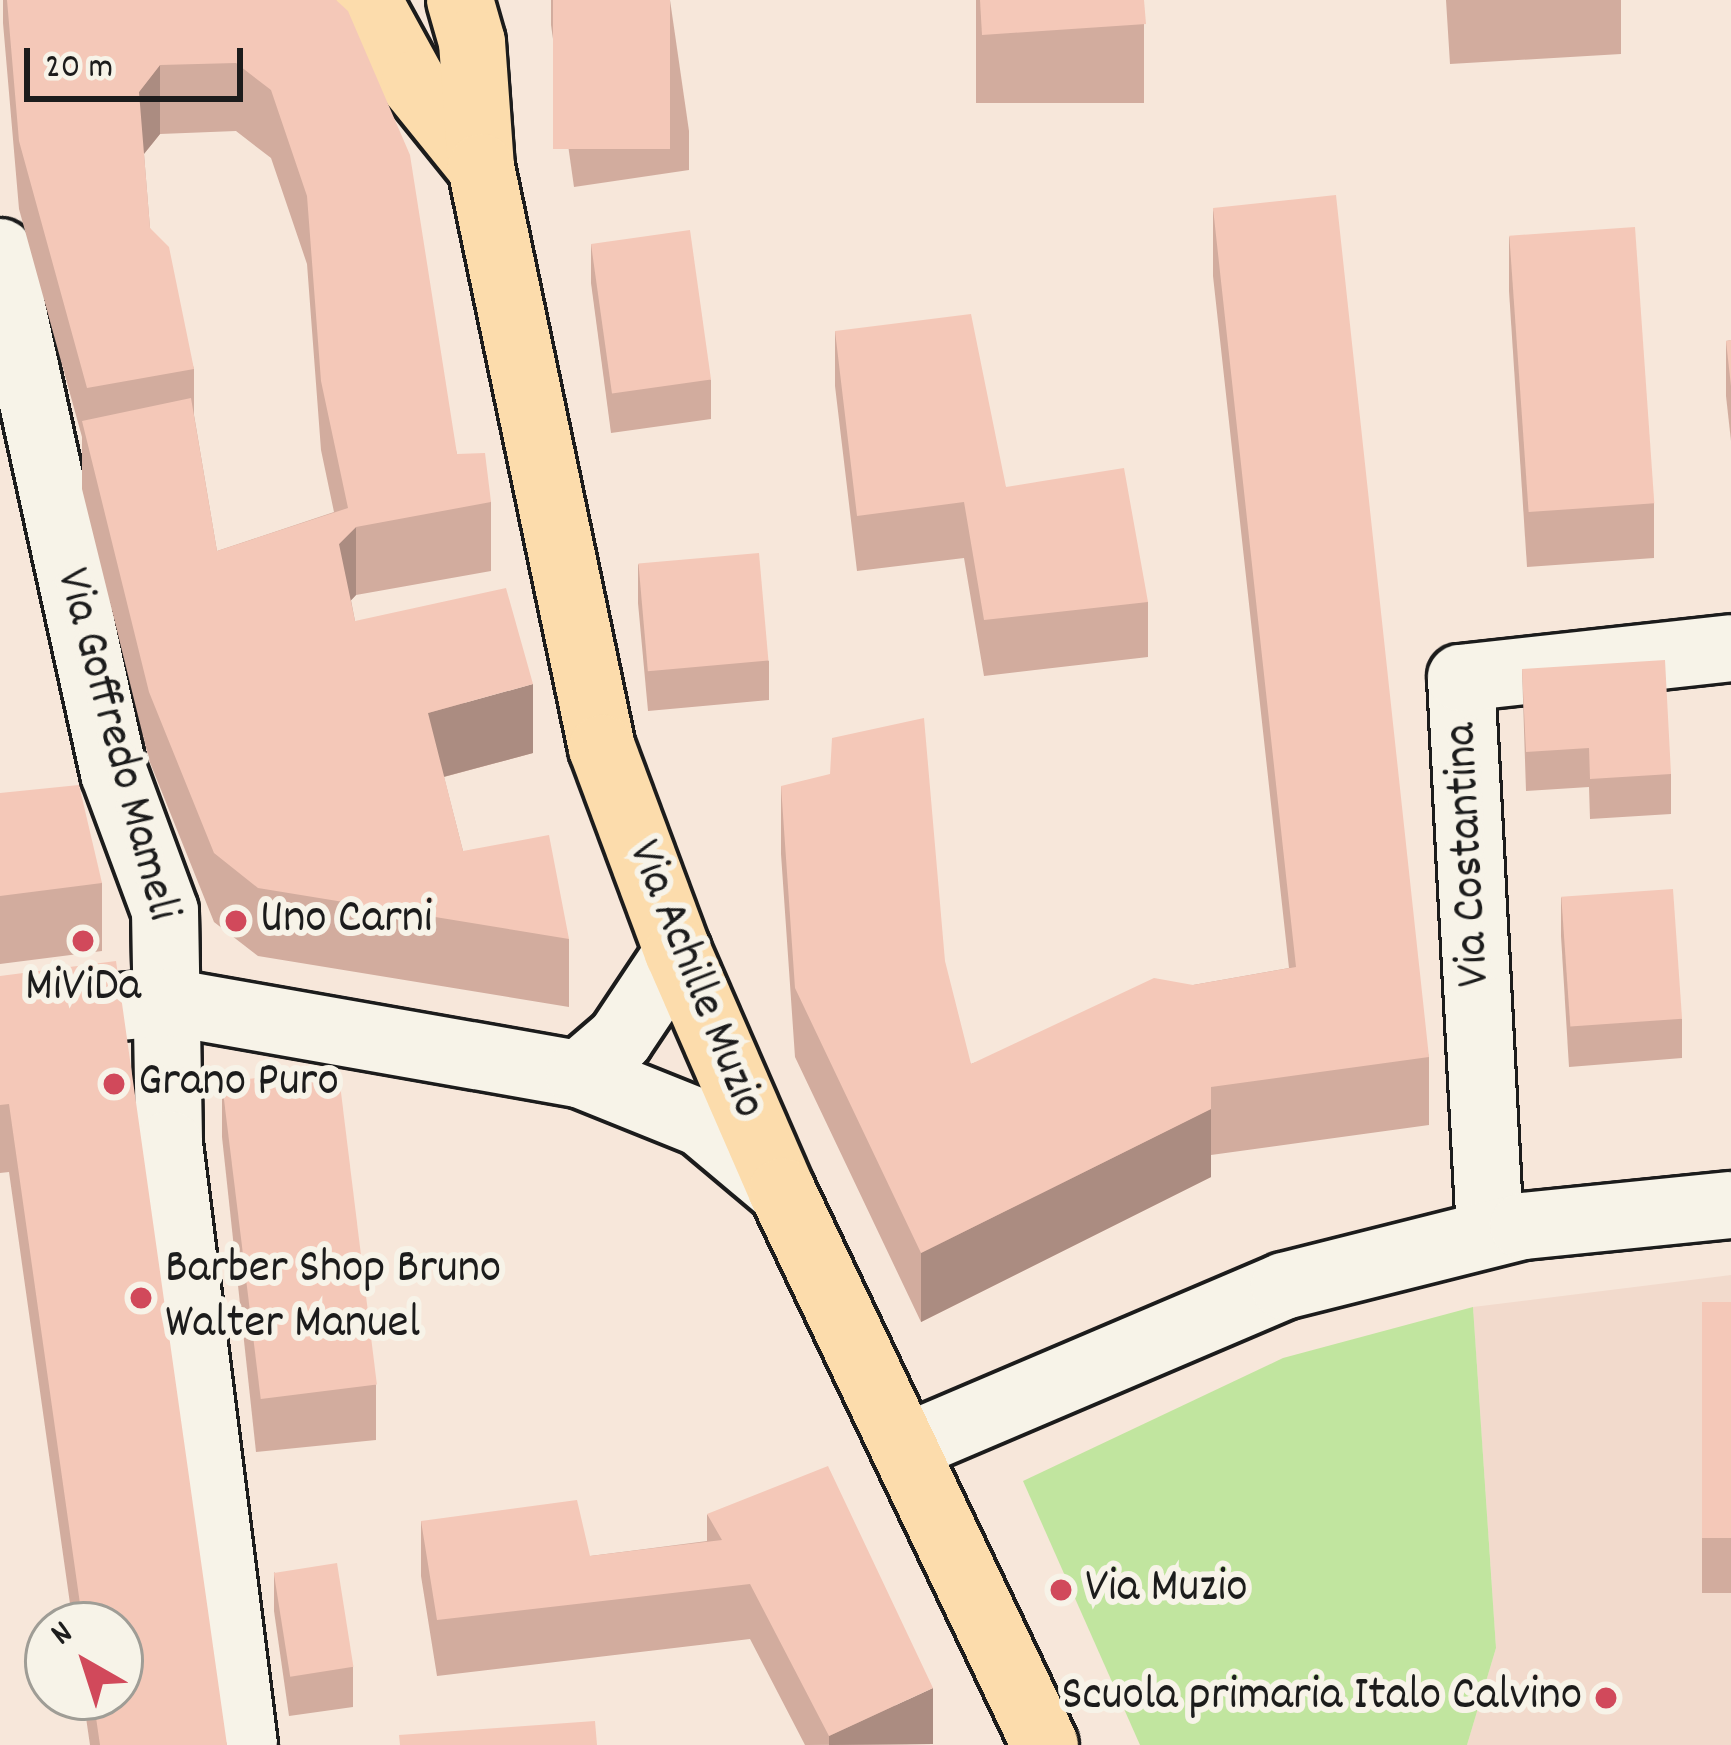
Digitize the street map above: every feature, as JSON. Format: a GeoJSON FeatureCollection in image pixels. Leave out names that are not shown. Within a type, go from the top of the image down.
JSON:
{"type":"FeatureCollection","features":[{"type":"Feature","properties":{"kind":"main road","name":"Via Achille Muzio"},"geometry":{"type":"LineString","coordinates":[[368,0],[414,84],[481,167]]}},
{"type":"Feature","properties":{"kind":"main road","name":"Via Achille Muzio"},"geometry":{"type":"LineString","coordinates":[[460,0],[472,42],[481,167],[602,748],[677,952],[782,1191],[909,1446],[1045,1745]]}},
{"type":"Feature","properties":{"kind":"street","name":"Via Goffredo Mameli"},"geometry":{"type":"LineString","coordinates":[[0,252],[115,773],[165,911],[169,1144],[244,1745]]}},
{"type":"Feature","properties":{"kind":"street","name":"Via Costantina"},"geometry":{"type":"LineString","coordinates":[[1490,1232],[1461,678],[1731,648]]}},
{"type":"Feature","properties":{"kind":"street"},"geometry":{"type":"LineString","coordinates":[[579,1075],[620,1039],[677,952]]}},
{"type":"Feature","properties":{"kind":"street"},"geometry":{"type":"LineString","coordinates":[[0,1019],[170,1002],[579,1075],[701,1123],[782,1191]]}},
{"type":"Feature","properties":{"kind":"street"},"geometry":{"type":"LineString","coordinates":[[909,1446],[1284,1286],[1490,1232],[1731,1204]]}},
{"type":"Feature","properties":{"kind":"shaded area"},"geometry":{"type":"Polygon","coordinates":[[[1731,1275],[1731,1745],[1467,1745],[1496,1648],[1473,1307],[1731,1275]]]}},
{"type":"Feature","properties":{"kind":"green space"},"geometry":{"type":"Polygon","coordinates":[[[1473,1307],[1496,1648],[1467,1745],[1140,1745],[1023,1481],[1283,1358],[1473,1307]]]}},
{"type":"Feature","properties":{"kind":"building"},"geometry":{"type":"Polygon","coordinates":[[[7,0],[336,0],[348,11],[410,155],[457,454],[485,453],[491,502],[356,527],[339,544],[355,621],[506,588],[533,684],[428,713],[463,851],[549,835],[569,939],[258,888],[214,853],[149,692],[82,421],[191,398],[217,551],[348,508],[321,381],[307,196],[271,90],[236,63],[160,65],[139,92],[150,228],[169,247],[194,369],[87,388],[19,141],[7,0]]]}},
{"type":"Feature","properties":{"kind":"building"},"geometry":{"type":"Polygon","coordinates":[[[553,0],[670,0],[670,149],[553,149],[553,0]]]}},
{"type":"Feature","properties":{"kind":"building"},"geometry":{"type":"Polygon","coordinates":[[[980,0],[1144,0],[1146,24],[982,35],[980,0]]]}},
{"type":"Feature","properties":{"kind":"building"},"geometry":{"type":"Polygon","coordinates":[[[1336,195],[1429,1057],[1211,1087],[1211,1109],[921,1253],[795,988],[781,786],[830,774],[832,738],[924,718],[945,961],[971,1064],[1154,978],[1193,985],[1296,967],[1213,208],[1336,195]]]}},
{"type":"Feature","properties":{"kind":"building"},"geometry":{"type":"Polygon","coordinates":[[[1635,227],[1654,503],[1529,512],[1509,236],[1635,227]]]}},
{"type":"Feature","properties":{"kind":"building"},"geometry":{"type":"Polygon","coordinates":[[[690,230],[711,380],[612,393],[591,244],[690,230]]]}},
{"type":"Feature","properties":{"kind":"building"},"geometry":{"type":"Polygon","coordinates":[[[971,314],[1006,487],[1124,468],[1148,602],[984,620],[964,502],[857,516],[835,331],[971,314]]]}},
{"type":"Feature","properties":{"kind":"building"},"geometry":{"type":"Polygon","coordinates":[[[1731,340],[1731,386],[1726,341],[1731,340]]]}},
{"type":"Feature","properties":{"kind":"building"},"geometry":{"type":"Polygon","coordinates":[[[759,553],[768,661],[648,671],[638,564],[759,553]]]}},
{"type":"Feature","properties":{"kind":"building"},"geometry":{"type":"Polygon","coordinates":[[[1665,660],[1671,774],[1590,779],[1589,748],[1526,752],[1522,669],[1665,660]]]}},
{"type":"Feature","properties":{"kind":"building"},"geometry":{"type":"Polygon","coordinates":[[[79,785],[102,883],[0,896],[0,793],[79,785]]]}},
{"type":"Feature","properties":{"kind":"building"},"geometry":{"type":"Polygon","coordinates":[[[1673,889],[1682,1019],[1570,1026],[1561,897],[1673,889]]]}},
{"type":"Feature","properties":{"kind":"building"},"geometry":{"type":"Polygon","coordinates":[[[116,961],[227,1745],[100,1745],[96,1721],[144,1721],[144,1601],[80,1601],[9,1104],[0,1105],[0,976],[116,961]]]}},
{"type":"Feature","properties":{"kind":"building"},"geometry":{"type":"Polygon","coordinates":[[[338,1068],[377,1385],[261,1399],[222,1082],[338,1068]]]}},
{"type":"Feature","properties":{"kind":"building"},"geometry":{"type":"Polygon","coordinates":[[[1702,1302],[1731,1302],[1731,1538],[1702,1538],[1702,1302]]]}},
{"type":"Feature","properties":{"kind":"building"},"geometry":{"type":"Polygon","coordinates":[[[828,1466],[933,1688],[829,1736],[750,1584],[437,1620],[421,1521],[577,1500],[590,1556],[722,1540],[707,1514],[828,1466]]]}},
{"type":"Feature","properties":{"kind":"building"},"geometry":{"type":"Polygon","coordinates":[[[337,1563],[353,1667],[290,1677],[274,1573],[337,1563]]]}},
{"type":"Feature","properties":{"kind":"building"},"geometry":{"type":"Polygon","coordinates":[[[595,1721],[597,1745],[400,1745],[399,1735],[595,1721]]]}},
{"type":"Feature","properties":{"kind":"place","name":"Uno Carni"},"geometry":{"type":"Point","coordinates":[236,921]}},
{"type":"Feature","properties":{"kind":"place","name":"MiViDa"},"geometry":{"type":"Point","coordinates":[83,941]}},
{"type":"Feature","properties":{"kind":"place","name":"Grano Puro"},"geometry":{"type":"Point","coordinates":[114,1084]}},
{"type":"Feature","properties":{"kind":"place","name":"Barber Shop Bruno Walter Manuel"},"geometry":{"type":"Point","coordinates":[141,1298]}},
{"type":"Feature","properties":{"kind":"place","name":"Via Muzio"},"geometry":{"type":"Point","coordinates":[1061,1590]}},
{"type":"Feature","properties":{"kind":"place","name":"Scuola primaria Italo Calvino"},"geometry":{"type":"Point","coordinates":[1606,1698]}}]}
